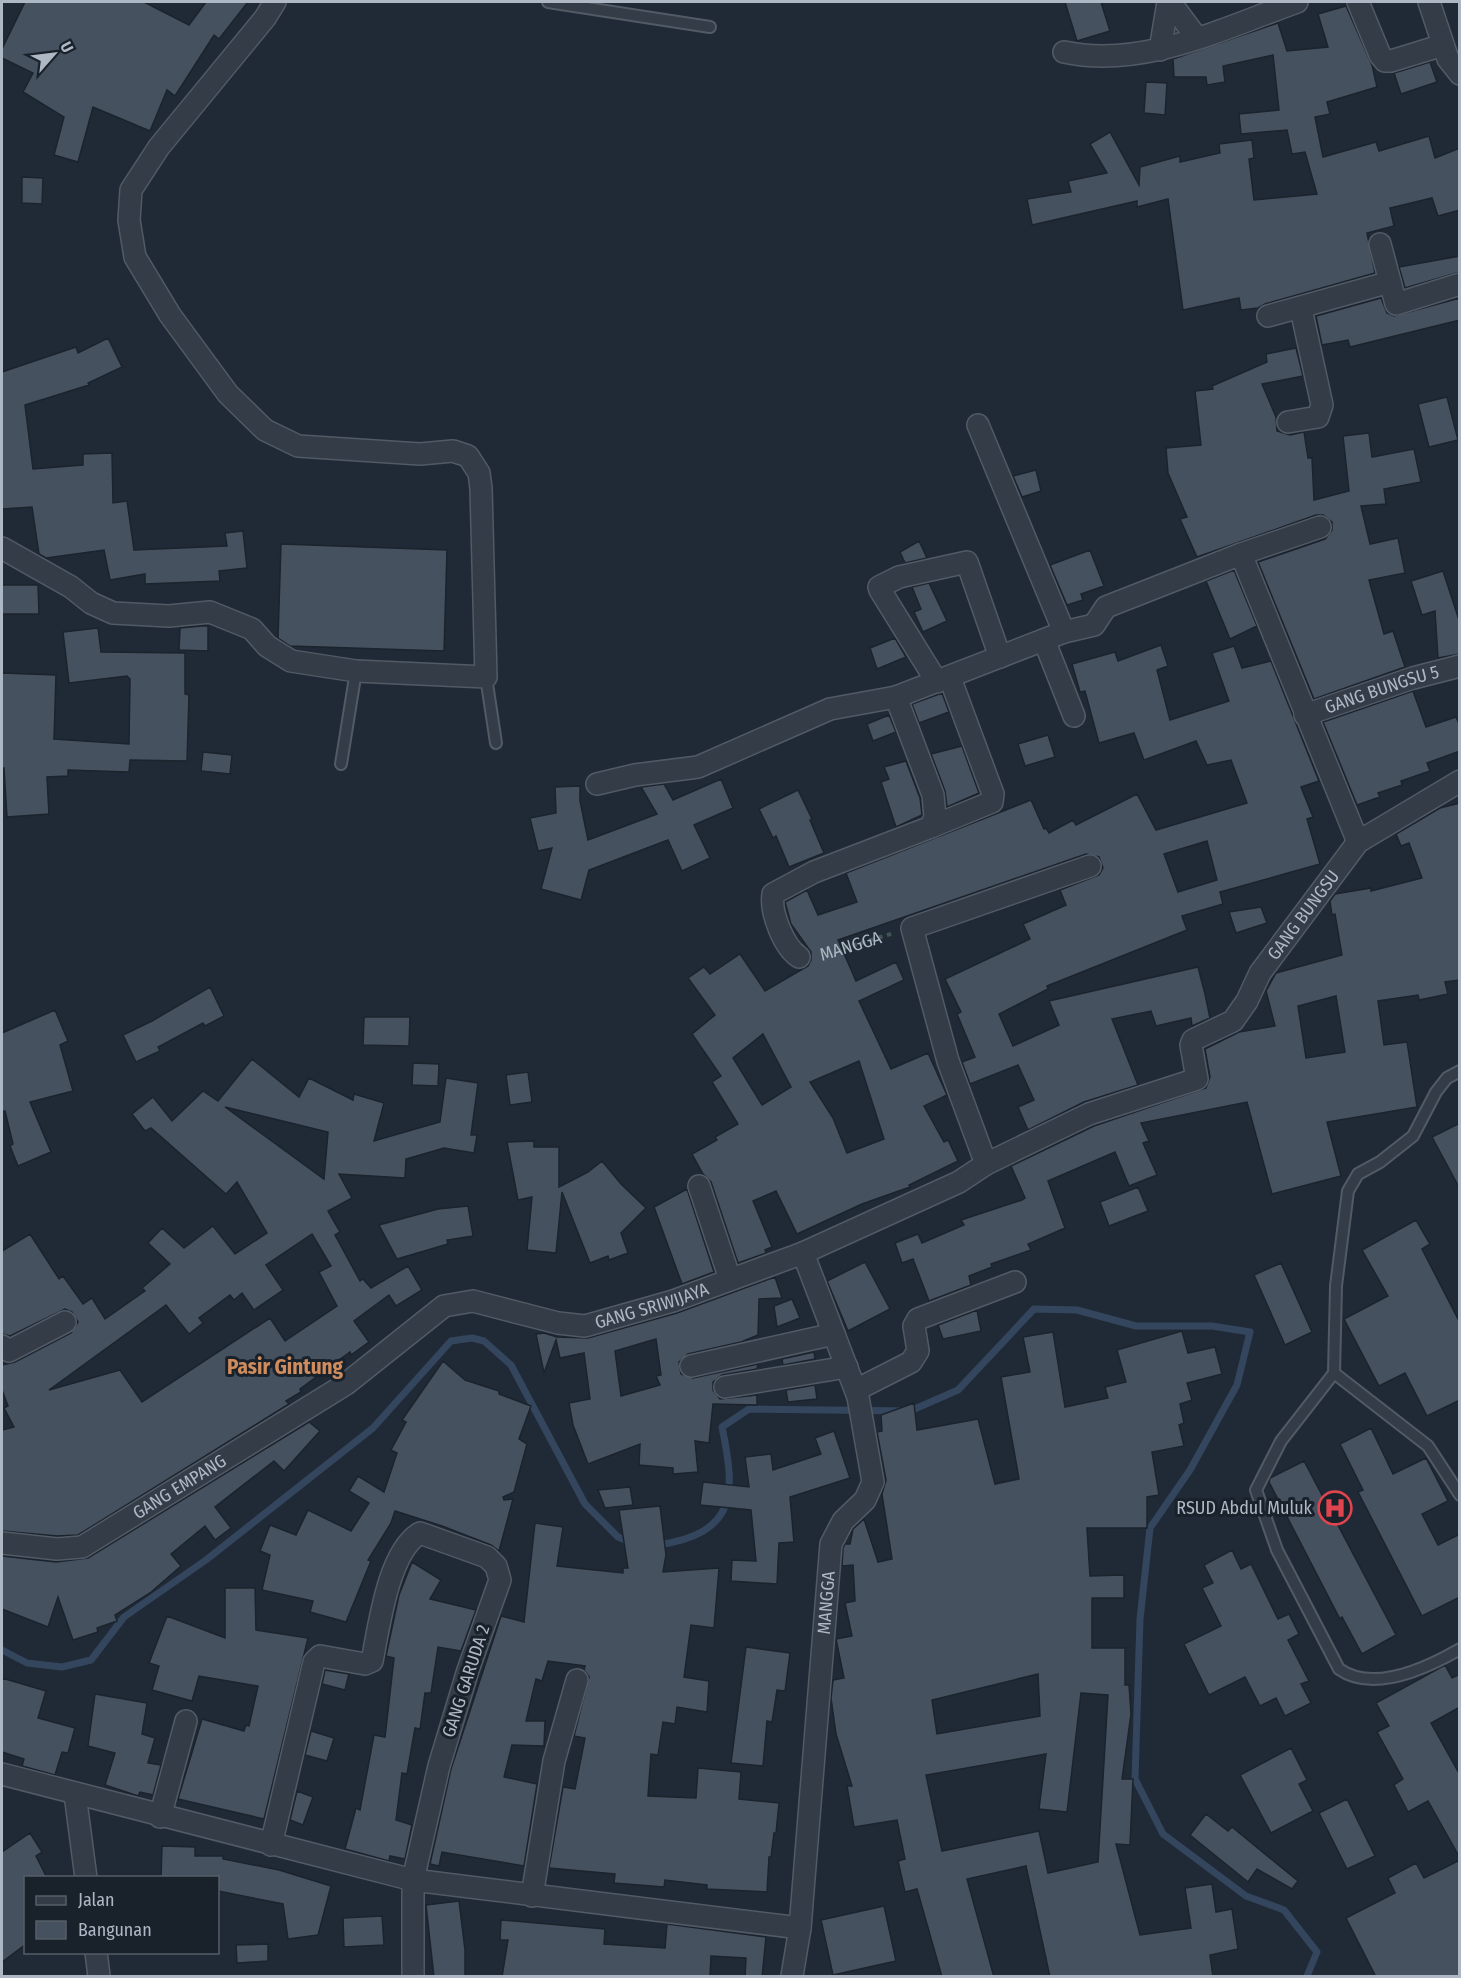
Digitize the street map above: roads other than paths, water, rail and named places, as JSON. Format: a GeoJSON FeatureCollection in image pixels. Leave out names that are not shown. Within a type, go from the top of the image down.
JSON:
{"type":"FeatureCollection","features":[{"type":"Feature","properties":{"kind":"street"},"geometry":{"type":"LineString","coordinates":[[2,548],[71,587],[91,603],[113,613],[169,616],[210,612],[252,629],[267,646],[291,661],[356,671],[486,677],[481,488],[479,473],[468,456],[453,451],[420,454],[298,446],[266,430],[228,394],[170,315],[135,257],[129,220],[131,190],[159,147],[265,18],[275,2]]}},
{"type":"Feature","properties":{"kind":"street"},"geometry":{"type":"LineString","coordinates":[[1169,2],[1197,38]]}},
{"type":"Feature","properties":{"kind":"street"},"geometry":{"type":"LineString","coordinates":[[1160,50],[1169,2]]}},
{"type":"Feature","properties":{"kind":"street"},"geometry":{"type":"LineString","coordinates":[[1064,52],[1086,57],[1160,50],[1298,2]]}},
{"type":"Feature","properties":{"kind":"street"},"geometry":{"type":"LineString","coordinates":[[1358,2],[1380,55],[1385,61],[1443,45]]}},
{"type":"Feature","properties":{"kind":"street"},"geometry":{"type":"LineString","coordinates":[[1430,2],[1452,67],[1460,74]]}},
{"type":"Feature","properties":{"kind":"street"},"geometry":{"type":"LineString","coordinates":[[1380,244],[1396,304],[1460,284]]}},
{"type":"Feature","properties":{"kind":"street"},"geometry":{"type":"LineString","coordinates":[[1268,316],[1301,309],[1390,282]]}},
{"type":"Feature","properties":{"kind":"street"},"geometry":{"type":"LineString","coordinates":[[1288,422],[1318,417],[1322,405],[1301,309]]}},
{"type":"Feature","properties":{"kind":"street"},"geometry":{"type":"LineString","coordinates":[[978,425],[1064,632]]}},
{"type":"Feature","properties":{"kind":"street"},"geometry":{"type":"LineString","coordinates":[[597,784],[635,775],[698,767],[830,709],[896,697],[1064,632],[1094,625],[1106,607],[1241,554],[1320,528]]}},
{"type":"Feature","properties":{"kind":"street"},"geometry":{"type":"LineString","coordinates":[[1241,554],[1358,842]]}},
{"type":"Feature","properties":{"kind":"street"},"geometry":{"type":"LineString","coordinates":[[931,827],[992,802],[993,794],[943,680],[879,587],[899,577],[967,562],[1000,657]]}},
{"type":"Feature","properties":{"kind":"street"},"geometry":{"type":"LineString","coordinates":[[1044,640],[1074,716]]}},
{"type":"Feature","properties":{"kind":"street","name":"GANG BUNGSU 5"},"geometry":{"type":"LineString","coordinates":[[1305,715],[1413,678],[1460,666]]}},
{"type":"Feature","properties":{"kind":"street"},"geometry":{"type":"LineString","coordinates":[[896,697],[933,795],[935,817],[931,827]]}},
{"type":"Feature","properties":{"kind":"street","name":"GANG BUNGSU"},"geometry":{"type":"LineString","coordinates":[[1197,1079],[1191,1045],[1193,1040],[1233,1021],[1247,1001],[1260,973],[1358,842],[1460,781]]}},
{"type":"Feature","properties":{"kind":"street","name":"MANGGA"},"geometry":{"type":"LineString","coordinates":[[799,957],[793,953],[777,922],[772,904],[773,894],[814,872],[931,827]]}},
{"type":"Feature","properties":{"kind":"street"},"geometry":{"type":"LineString","coordinates":[[986,1164],[948,1061],[912,928],[1090,866]]}},
{"type":"Feature","properties":{"kind":"street","name":"GANG SRIWIJAYA"},"geometry":{"type":"LineString","coordinates":[[346,1384],[444,1306],[459,1301],[473,1301],[558,1323],[585,1326],[673,1301],[803,1253],[959,1182],[986,1164],[1089,1114],[1197,1079]]}},
{"type":"Feature","properties":{"kind":"street"},"geometry":{"type":"LineString","coordinates":[[699,1186],[730,1279]]}},
{"type":"Feature","properties":{"kind":"street","name":"MANGGA"},"geometry":{"type":"LineString","coordinates":[[792,1977],[800,1928],[831,1544],[843,1521],[865,1500],[873,1482],[857,1394],[803,1253]]}},
{"type":"Feature","properties":{"kind":"street"},"geometry":{"type":"LineString","coordinates":[[857,1394],[910,1362],[918,1351],[914,1326],[918,1319],[1015,1282]]}},
{"type":"Feature","properties":{"kind":"street"},"geometry":{"type":"LineString","coordinates":[[2,1347],[9,1351],[65,1322]]}},
{"type":"Feature","properties":{"kind":"street"},"geometry":{"type":"LineString","coordinates":[[691,1366],[834,1334]]}},
{"type":"Feature","properties":{"kind":"street"},"geometry":{"type":"LineString","coordinates":[[725,1387],[847,1366]]}},
{"type":"Feature","properties":{"kind":"street","name":"GANG EMPANG"},"geometry":{"type":"LineString","coordinates":[[2,1543],[57,1549],[82,1547],[346,1384]]}},
{"type":"Feature","properties":{"kind":"street","name":"GANG GARUDA 2"},"geometry":{"type":"LineString","coordinates":[[271,1845],[314,1662],[320,1656],[365,1664],[372,1662],[394,1569],[414,1537],[420,1533],[488,1557],[496,1566],[500,1580],[468,1670],[440,1766],[413,1880],[413,1977]]}},
{"type":"Feature","properties":{"kind":"street"},"geometry":{"type":"LineString","coordinates":[[532,1896],[554,1761],[578,1680]]}},
{"type":"Feature","properties":{"kind":"street"},"geometry":{"type":"LineString","coordinates":[[160,1817],[186,1721]]}},
{"type":"Feature","properties":{"kind":"street"},"geometry":{"type":"LineString","coordinates":[[2,1774],[160,1817],[413,1880],[800,1928]]}},
{"type":"Feature","properties":{"kind":"street"},"geometry":{"type":"LineString","coordinates":[[75,1794],[86,1876]]}},
{"type":"Feature","properties":{"kind":"street"},"geometry":{"type":"LineString","coordinates":[[96,1954],[99,1977]]}},
{"type":"Feature","properties":{"kind":"lane"},"geometry":{"type":"LineString","coordinates":[[548,2],[710,27]]}},
{"type":"Feature","properties":{"kind":"lane"},"geometry":{"type":"LineString","coordinates":[[341,764],[356,671]]}},
{"type":"Feature","properties":{"kind":"lane"},"geometry":{"type":"LineString","coordinates":[[486,677],[496,743]]}},
{"type":"Feature","properties":{"kind":"lane"},"geometry":{"type":"LineString","coordinates":[[1460,1071],[1447,1078],[1413,1136],[1380,1162],[1358,1174],[1348,1191],[1336,1286],[1334,1373],[1281,1441],[1256,1490],[1277,1550],[1339,1669],[1349,1677],[1366,1680],[1424,1669],[1460,1649]]}},
{"type":"Feature","properties":{"kind":"lane"},"geometry":{"type":"LineString","coordinates":[[1334,1373],[1428,1446],[1460,1496]]}},
{"type":"Feature","properties":{"kind":"waterway"},"geometry":{"type":"LineString","coordinates":[[658,1545],[684,1539],[703,1531],[717,1520],[725,1507],[729,1491],[727,1451],[722,1427],[749,1409],[910,1411],[958,1390],[1034,1309],[1077,1310],[1136,1326],[1212,1326],[1250,1332],[1237,1385],[1190,1470],[1150,1528],[1140,1619],[1135,1779],[1163,1834],[1246,1896],[1284,1910],[1317,1952],[1307,1976]]}},
{"type":"Feature","properties":{"kind":"waterway"},"geometry":{"type":"LineString","coordinates":[[2,1650],[27,1663],[62,1667],[91,1660],[124,1617],[206,1560],[373,1428],[451,1341],[472,1338],[484,1341],[511,1365],[585,1504],[618,1537],[630,1542]]}},
{"type":"Feature","properties":{"kind":"place","name":"RSUD Abdul Muluk"},"geometry":{"type":"Point","coordinates":[1335,1508]}},
{"type":"Feature","properties":{"kind":"district","name":"Pasir Gintung"},"geometry":{"type":"Point","coordinates":[285,1367]}}]}
